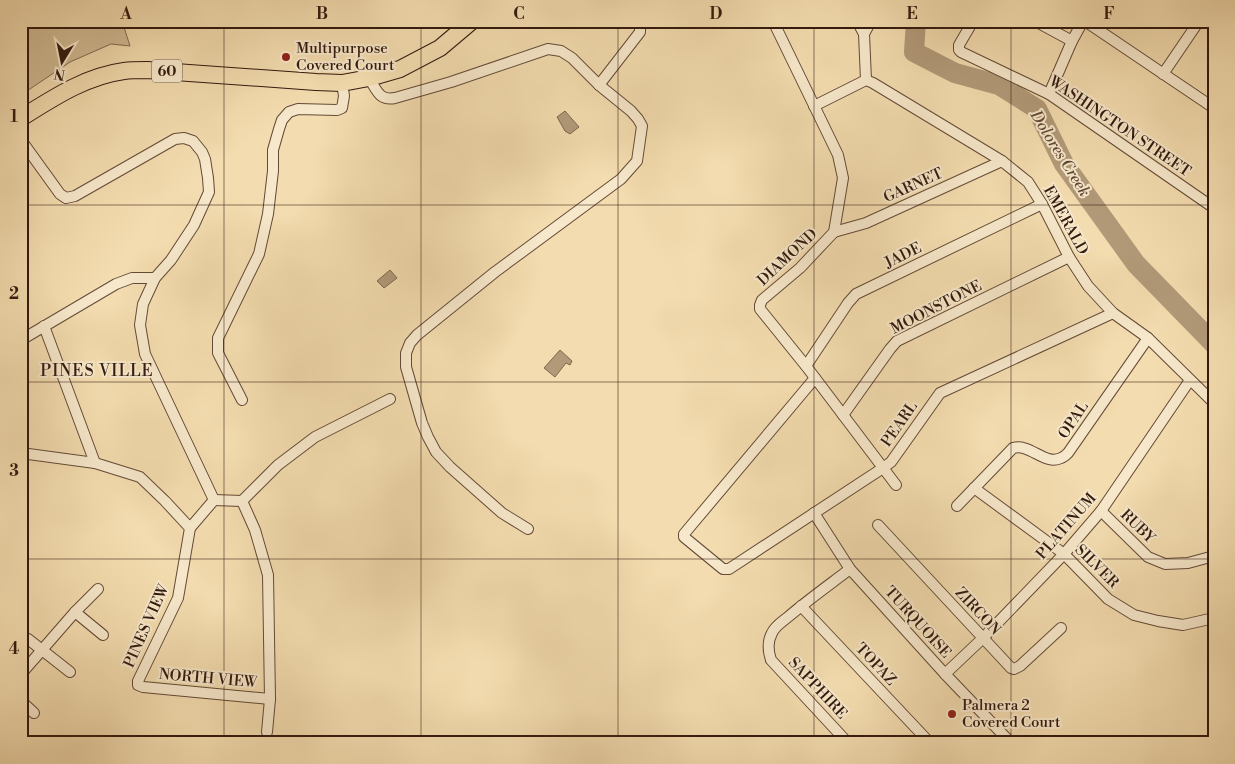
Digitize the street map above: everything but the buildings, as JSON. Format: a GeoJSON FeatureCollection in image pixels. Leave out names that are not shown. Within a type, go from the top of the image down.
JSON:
{"type":"FeatureCollection","features":[{"type":"Feature","properties":{"kind":"main road","name":"60"},"geometry":{"type":"LineString","coordinates":[[21,118],[81,83],[123,71],[147,70],[342,83],[369,78],[400,69],[440,48],[472,21]]}},
{"type":"Feature","properties":{"kind":"street"},"geometry":{"type":"LineString","coordinates":[[599,85],[640,32],[640,21]]}},
{"type":"Feature","properties":{"kind":"street","name":"DIAMOND"},"geometry":{"type":"LineString","coordinates":[[773,21],[838,155],[843,178],[834,232],[800,268],[762,300],[760,309],[806,366],[896,485]]}},
{"type":"Feature","properties":{"kind":"street"},"geometry":{"type":"LineString","coordinates":[[814,106],[866,80],[864,34],[858,21]]}},
{"type":"Feature","properties":{"kind":"street"},"geometry":{"type":"LineString","coordinates":[[864,34],[871,21]]}},
{"type":"Feature","properties":{"kind":"street","name":"WASHINGTON STREET"},"geometry":{"type":"LineString","coordinates":[[973,21],[959,45],[960,52],[1049,94],[1214,208]]}},
{"type":"Feature","properties":{"kind":"street"},"geometry":{"type":"LineString","coordinates":[[1035,21],[1072,41]]}},
{"type":"Feature","properties":{"kind":"street"},"geometry":{"type":"LineString","coordinates":[[1049,94],[1072,41],[1084,21],[1214,108]]}},
{"type":"Feature","properties":{"kind":"street"},"geometry":{"type":"LineString","coordinates":[[1163,74],[1199,21]]}},
{"type":"Feature","properties":{"kind":"street"},"geometry":{"type":"LineString","coordinates":[[369,78],[380,96],[388,99],[395,98],[451,82],[548,48],[561,51],[572,58],[599,85],[631,111],[642,126],[637,161],[621,179],[495,272],[417,335],[410,343],[406,353],[406,367],[414,397],[425,430],[436,452],[450,468],[502,513],[528,529]]}},
{"type":"Feature","properties":{"kind":"street","name":"EMERALD"},"geometry":{"type":"LineString","coordinates":[[866,80],[1002,161],[1028,182],[1042,204],[1069,257],[1088,286],[1113,313],[1148,338],[1214,404]]}},
{"type":"Feature","properties":{"kind":"street"},"geometry":{"type":"LineString","coordinates":[[242,400],[218,353],[218,338],[259,254],[268,214],[273,171],[273,150],[279,129],[282,120],[289,112],[298,109],[337,110],[342,108],[344,96],[342,83]]}},
{"type":"Feature","properties":{"kind":"street"},"geometry":{"type":"LineString","coordinates":[[21,140],[60,194],[66,198],[76,196],[175,139],[184,138],[193,142],[202,152],[205,159],[209,192],[194,225],[171,260],[155,278],[143,304],[140,325],[145,354],[214,500]]}},
{"type":"Feature","properties":{"kind":"street","name":"GARNET"},"geometry":{"type":"LineString","coordinates":[[834,232],[866,223],[1002,161]]}},
{"type":"Feature","properties":{"kind":"street","name":"JADE"},"geometry":{"type":"LineString","coordinates":[[806,366],[856,294],[1042,204]]}},
{"type":"Feature","properties":{"kind":"street","name":"MOONSTONE"},"geometry":{"type":"LineString","coordinates":[[843,415],[890,348],[897,341],[1069,257]]}},
{"type":"Feature","properties":{"kind":"street"},"geometry":{"type":"LineString","coordinates":[[21,340],[116,284],[132,278],[155,278]]}},
{"type":"Feature","properties":{"kind":"street","name":"PEARL"},"geometry":{"type":"LineString","coordinates":[[815,378],[684,534],[684,537],[723,569],[729,569],[891,462],[940,393],[1113,313]]}},
{"type":"Feature","properties":{"kind":"street"},"geometry":{"type":"LineString","coordinates":[[44,326],[95,463]]}},
{"type":"Feature","properties":{"kind":"street","name":"OPAL"},"geometry":{"type":"LineString","coordinates":[[957,506],[1010,450],[1016,447],[1024,448],[1053,460],[1061,459],[1068,453],[1148,338]]}},
{"type":"Feature","properties":{"kind":"street","name":"PLATINUM"},"geometry":{"type":"LineString","coordinates":[[945,674],[983,638],[1064,554],[1101,511],[1190,380]]}},
{"type":"Feature","properties":{"kind":"street"},"geometry":{"type":"LineString","coordinates":[[214,500],[242,501],[278,465],[315,437],[390,399]]}},
{"type":"Feature","properties":{"kind":"street"},"geometry":{"type":"LineString","coordinates":[[21,453],[95,463],[140,477],[190,528],[214,500]]}},
{"type":"Feature","properties":{"kind":"street","name":"SILVER"},"geometry":{"type":"LineString","coordinates":[[974,488],[1064,554],[1108,599],[1134,614],[1158,621],[1183,625],[1214,618]]}},
{"type":"Feature","properties":{"kind":"street"},"geometry":{"type":"LineString","coordinates":[[242,501],[256,530],[268,575],[270,699],[267,732]]}},
{"type":"Feature","properties":{"kind":"street","name":"RUBY"},"geometry":{"type":"LineString","coordinates":[[1101,511],[1148,557],[1165,564],[1188,563],[1214,556]]}},
{"type":"Feature","properties":{"kind":"street","name":"TURQUOISE"},"geometry":{"type":"LineString","coordinates":[[814,512],[850,569],[945,674],[1011,743]]}},
{"type":"Feature","properties":{"kind":"street","name":"ZIRCON"},"geometry":{"type":"LineString","coordinates":[[878,525],[1011,668],[1014,669],[1020,666],[1061,628]]}},
{"type":"Feature","properties":{"kind":"street","name":"PINES VIEW"},"geometry":{"type":"LineString","coordinates":[[142,687],[138,684],[138,681],[178,598],[190,528]]}},
{"type":"Feature","properties":{"kind":"street","name":"SAPPHIRE"},"geometry":{"type":"LineString","coordinates":[[848,743],[771,660],[768,644],[774,629],[850,569]]}},
{"type":"Feature","properties":{"kind":"street"},"geometry":{"type":"LineString","coordinates":[[21,674],[98,588]]}},
{"type":"Feature","properties":{"kind":"street","name":"TOPAZ"},"geometry":{"type":"LineString","coordinates":[[801,606],[930,743]]}},
{"type":"Feature","properties":{"kind":"street"},"geometry":{"type":"LineString","coordinates":[[75,612],[103,634]]}},
{"type":"Feature","properties":{"kind":"street"},"geometry":{"type":"LineString","coordinates":[[28,639],[70,672]]}},
{"type":"Feature","properties":{"kind":"street","name":"NORTH VIEW"},"geometry":{"type":"LineString","coordinates":[[142,687],[270,699]]}},
{"type":"Feature","properties":{"kind":"street"},"geometry":{"type":"LineString","coordinates":[[21,701],[34,713]]}},
{"type":"Feature","properties":{"kind":"shaded area"},"geometry":{"type":"Polygon","coordinates":[[[21,21],[122,21],[130,46],[111,44],[70,62],[21,95],[21,21]]]}},
{"type":"Feature","properties":{"kind":"shaded area"},"geometry":{"type":"Polygon","coordinates":[[[565,111],[579,127],[570,134],[565,131],[557,117],[565,111]]]}},
{"type":"Feature","properties":{"kind":"shaded area"},"geometry":{"type":"Polygon","coordinates":[[[390,270],[397,278],[384,288],[377,281],[390,270]]]}},
{"type":"Feature","properties":{"kind":"shaded area"},"geometry":{"type":"Polygon","coordinates":[[[560,350],[572,361],[570,365],[566,363],[555,377],[544,368],[560,350]]]}},
{"type":"Feature","properties":{"kind":"waterway","name":"Dolores Creek"},"geometry":{"type":"LineString","coordinates":[[916,21],[914,52],[955,73],[999,85],[1037,109],[1064,164],[1136,264],[1214,344]]}},
{"type":"Feature","properties":{"kind":"place","name":"Multipurpose Covered Court"},"geometry":{"type":"Point","coordinates":[286,57]}},
{"type":"Feature","properties":{"kind":"place","name":"Palmera 2 Covered Court"},"geometry":{"type":"Point","coordinates":[952,714]}},
{"type":"Feature","properties":{"kind":"district","name":"PINES VILLE"},"geometry":{"type":"Point","coordinates":[97,370]}}]}
